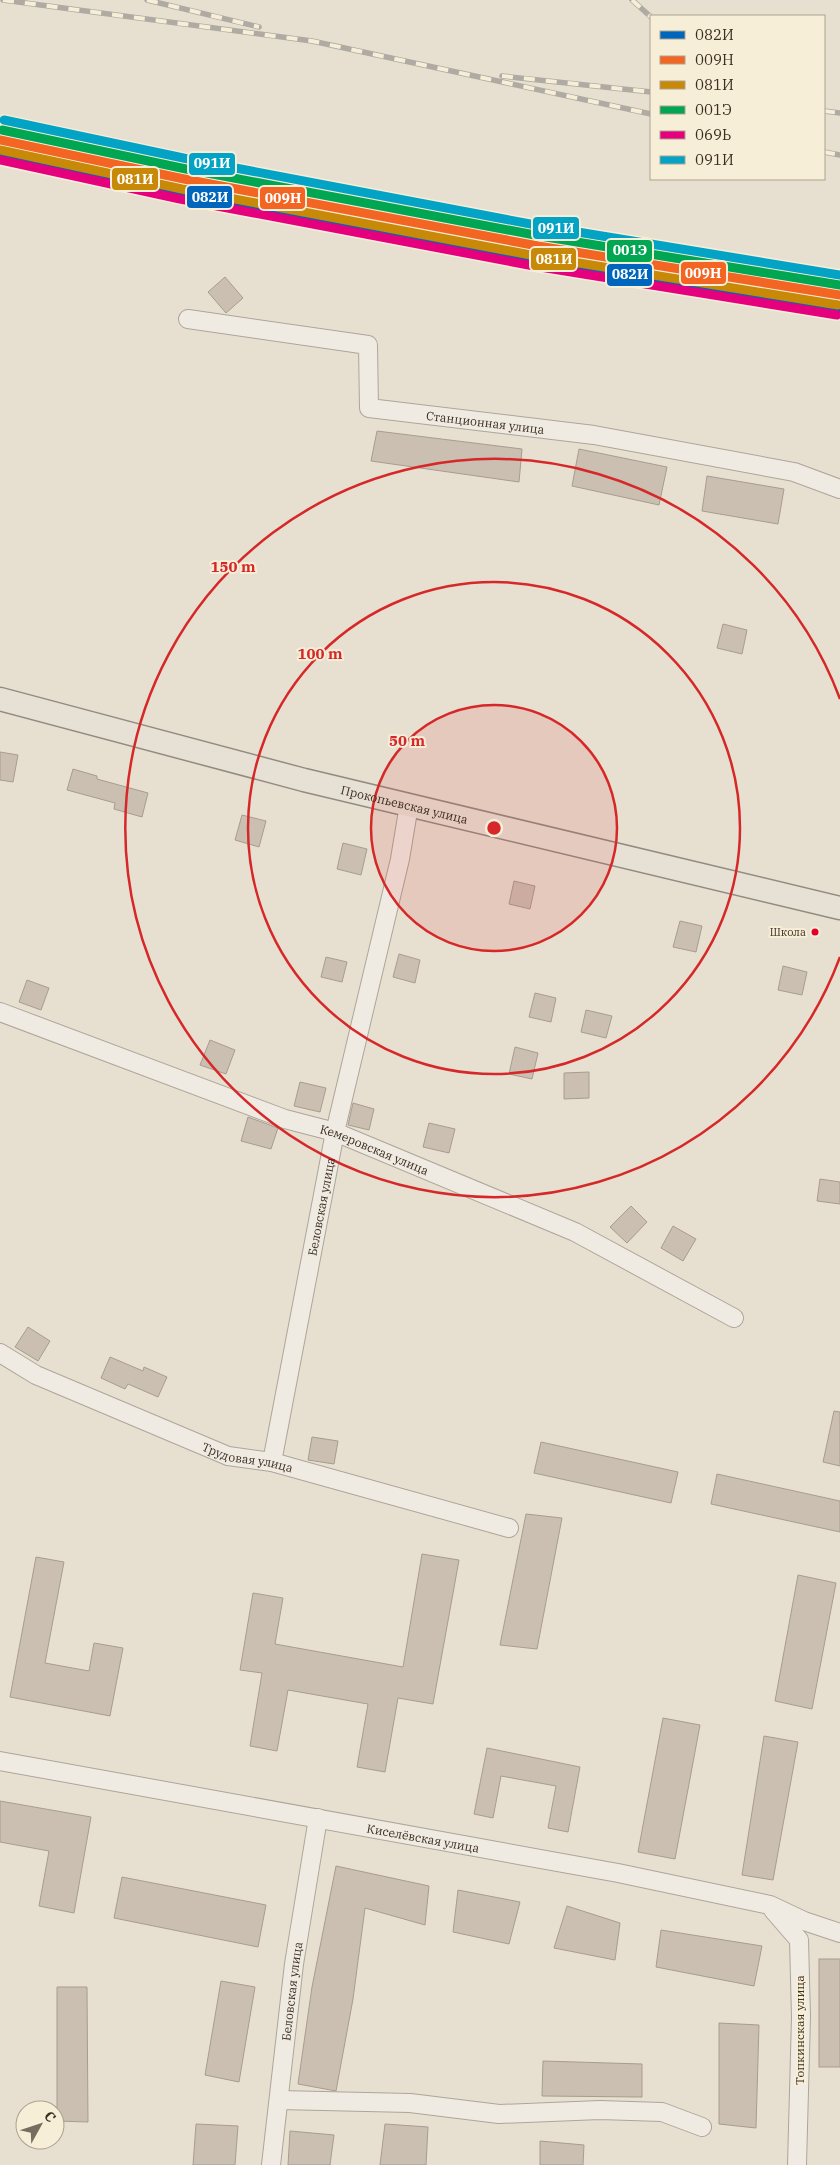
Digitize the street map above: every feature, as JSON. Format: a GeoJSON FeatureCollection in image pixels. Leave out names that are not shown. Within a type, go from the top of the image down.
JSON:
{"type":"FeatureCollection","features":[{"type":"Feature","properties":{"kind":"main road","name":"Прокопьевская улица"},"geometry":{"type":"LineString","coordinates":[[0,699],[304,780],[840,908]]}},
{"type":"Feature","properties":{"kind":"street","name":"Станционная улица"},"geometry":{"type":"LineString","coordinates":[[188,319],[368,345],[369,408],[603,437],[794,472],[840,489]]}},
{"type":"Feature","properties":{"kind":"street","name":"Беловская улица"},"geometry":{"type":"LineString","coordinates":[[272,1462],[335,1132],[400,859],[409,805]]}},
{"type":"Feature","properties":{"kind":"street","name":"Кемеровская улица"},"geometry":{"type":"LineString","coordinates":[[0,1012],[285,1119],[335,1132],[574,1232],[734,1318]]}},
{"type":"Feature","properties":{"kind":"street","name":"Трудовая улица"},"geometry":{"type":"LineString","coordinates":[[0,1353],[36,1375],[228,1456],[272,1462],[509,1528]]}},
{"type":"Feature","properties":{"kind":"street","name":"Киселёвская улица"},"geometry":{"type":"LineString","coordinates":[[0,1761],[618,1873],[770,1905],[804,1921],[840,1933]]}},
{"type":"Feature","properties":{"kind":"street","name":"Беловская улица"},"geometry":{"type":"LineString","coordinates":[[271,2165],[294,1964],[318,1818]]}},
{"type":"Feature","properties":{"kind":"street","name":"Топкинская улица"},"geometry":{"type":"LineString","coordinates":[[770,1905],[799,1940],[801,2017],[797,2165]]}},
{"type":"Feature","properties":{"kind":"street"},"geometry":{"type":"LineString","coordinates":[[279,2100],[410,2102],[499,2114],[600,2110],[662,2112],[702,2127]]}},
{"type":"Feature","properties":{"kind":"building"},"geometry":{"type":"Polygon","coordinates":[[[225,277],[243,298],[226,313],[208,292],[225,277]]]}},
{"type":"Feature","properties":{"kind":"building"},"geometry":{"type":"Polygon","coordinates":[[[377,431],[522,449],[519,482],[371,461],[377,431]]]}},
{"type":"Feature","properties":{"kind":"building"},"geometry":{"type":"Polygon","coordinates":[[[579,449],[667,467],[659,505],[572,486],[579,449]]]}},
{"type":"Feature","properties":{"kind":"building"},"geometry":{"type":"Polygon","coordinates":[[[707,476],[784,489],[778,524],[702,511],[707,476]]]}},
{"type":"Feature","properties":{"kind":"building"},"geometry":{"type":"Polygon","coordinates":[[[723,624],[747,630],[742,654],[717,648],[723,624]]]}},
{"type":"Feature","properties":{"kind":"building"},"geometry":{"type":"Polygon","coordinates":[[[0,752],[18,755],[13,782],[0,780],[0,752]]]}},
{"type":"Feature","properties":{"kind":"building"},"geometry":{"type":"Polygon","coordinates":[[[73,769],[97,776],[97,779],[148,793],[142,817],[114,809],[115,803],[67,790],[73,769]]]}},
{"type":"Feature","properties":{"kind":"building"},"geometry":{"type":"Polygon","coordinates":[[[242,815],[266,821],[259,847],[235,840],[242,815]]]}},
{"type":"Feature","properties":{"kind":"building"},"geometry":{"type":"Polygon","coordinates":[[[343,843],[367,849],[361,875],[337,869],[343,843]]]}},
{"type":"Feature","properties":{"kind":"building"},"geometry":{"type":"Polygon","coordinates":[[[514,881],[535,886],[530,909],[509,904],[514,881]]]}},
{"type":"Feature","properties":{"kind":"building"},"geometry":{"type":"Polygon","coordinates":[[[680,921],[702,926],[696,952],[673,947],[680,921]]]}},
{"type":"Feature","properties":{"kind":"building"},"geometry":{"type":"Polygon","coordinates":[[[399,954],[420,960],[415,983],[393,977],[399,954]]]}},
{"type":"Feature","properties":{"kind":"building"},"geometry":{"type":"Polygon","coordinates":[[[326,957],[347,962],[342,982],[321,977],[326,957]]]}},
{"type":"Feature","properties":{"kind":"building"},"geometry":{"type":"Polygon","coordinates":[[[783,966],[807,972],[802,995],[778,990],[783,966]]]}},
{"type":"Feature","properties":{"kind":"building"},"geometry":{"type":"Polygon","coordinates":[[[27,980],[49,988],[41,1010],[19,1002],[27,980]]]}},
{"type":"Feature","properties":{"kind":"building"},"geometry":{"type":"Polygon","coordinates":[[[535,993],[556,998],[551,1022],[529,1017],[535,993]]]}},
{"type":"Feature","properties":{"kind":"building"},"geometry":{"type":"Polygon","coordinates":[[[586,1010],[612,1016],[606,1038],[581,1032],[586,1010]]]}},
{"type":"Feature","properties":{"kind":"building"},"geometry":{"type":"Polygon","coordinates":[[[210,1040],[235,1050],[226,1074],[200,1065],[210,1040]]]}},
{"type":"Feature","properties":{"kind":"building"},"geometry":{"type":"Polygon","coordinates":[[[515,1047],[538,1053],[532,1079],[509,1074],[515,1047]]]}},
{"type":"Feature","properties":{"kind":"building"},"geometry":{"type":"Polygon","coordinates":[[[589,1072],[589,1098],[564,1099],[564,1073],[589,1072]]]}},
{"type":"Feature","properties":{"kind":"building"},"geometry":{"type":"Polygon","coordinates":[[[300,1082],[326,1088],[320,1112],[294,1106],[300,1082]]]}},
{"type":"Feature","properties":{"kind":"building"},"geometry":{"type":"Polygon","coordinates":[[[353,1103],[374,1109],[369,1130],[348,1125],[353,1103]]]}},
{"type":"Feature","properties":{"kind":"building"},"geometry":{"type":"Polygon","coordinates":[[[248,1117],[278,1128],[271,1149],[241,1141],[248,1117]]]}},
{"type":"Feature","properties":{"kind":"building"},"geometry":{"type":"Polygon","coordinates":[[[429,1123],[455,1129],[449,1153],[423,1147],[429,1123]]]}},
{"type":"Feature","properties":{"kind":"building"},"geometry":{"type":"Polygon","coordinates":[[[820,1179],[840,1182],[840,1204],[817,1201],[820,1179]]]}},
{"type":"Feature","properties":{"kind":"building"},"geometry":{"type":"Polygon","coordinates":[[[631,1206],[647,1222],[627,1243],[610,1227],[631,1206]]]}},
{"type":"Feature","properties":{"kind":"building"},"geometry":{"type":"Polygon","coordinates":[[[673,1226],[696,1239],[683,1261],[661,1248],[673,1226]]]}},
{"type":"Feature","properties":{"kind":"building"},"geometry":{"type":"Polygon","coordinates":[[[28,1327],[50,1341],[38,1361],[15,1347],[28,1327]]]}},
{"type":"Feature","properties":{"kind":"building"},"geometry":{"type":"Polygon","coordinates":[[[110,1357],[143,1371],[144,1367],[167,1377],[158,1397],[128,1384],[125,1389],[101,1378],[110,1357]]]}},
{"type":"Feature","properties":{"kind":"building"},"geometry":{"type":"Polygon","coordinates":[[[834,1411],[840,1412],[840,1466],[823,1462],[834,1411]]]}},
{"type":"Feature","properties":{"kind":"building"},"geometry":{"type":"Polygon","coordinates":[[[312,1437],[338,1441],[334,1464],[308,1460],[312,1437]]]}},
{"type":"Feature","properties":{"kind":"building"},"geometry":{"type":"Polygon","coordinates":[[[541,1442],[678,1472],[671,1503],[534,1473],[541,1442]]]}},
{"type":"Feature","properties":{"kind":"building"},"geometry":{"type":"Polygon","coordinates":[[[717,1474],[840,1501],[840,1532],[711,1504],[717,1474]]]}},
{"type":"Feature","properties":{"kind":"building"},"geometry":{"type":"Polygon","coordinates":[[[526,1514],[562,1518],[537,1649],[500,1645],[526,1514]]]}},
{"type":"Feature","properties":{"kind":"building"},"geometry":{"type":"Polygon","coordinates":[[[422,1554],[459,1560],[433,1704],[398,1698],[385,1772],[357,1767],[368,1704],[288,1690],[277,1751],[250,1746],[262,1673],[240,1670],[253,1593],[283,1598],[275,1644],[403,1667],[422,1554]]]}},
{"type":"Feature","properties":{"kind":"building"},"geometry":{"type":"Polygon","coordinates":[[[36,1557],[64,1562],[45,1663],[89,1671],[94,1643],[123,1648],[110,1716],[10,1697],[36,1557]]]}},
{"type":"Feature","properties":{"kind":"building"},"geometry":{"type":"Polygon","coordinates":[[[798,1575],[836,1583],[812,1709],[775,1701],[798,1575]]]}},
{"type":"Feature","properties":{"kind":"building"},"geometry":{"type":"Polygon","coordinates":[[[663,1718],[700,1725],[675,1859],[638,1852],[663,1718]]]}},
{"type":"Feature","properties":{"kind":"building"},"geometry":{"type":"Polygon","coordinates":[[[764,1736],[798,1742],[773,1880],[742,1875],[764,1736]]]}},
{"type":"Feature","properties":{"kind":"building"},"geometry":{"type":"Polygon","coordinates":[[[487,1748],[580,1767],[568,1832],[548,1828],[556,1786],[501,1776],[493,1818],[474,1814],[487,1748]]]}},
{"type":"Feature","properties":{"kind":"building"},"geometry":{"type":"Polygon","coordinates":[[[0,1801],[91,1817],[74,1913],[39,1906],[49,1851],[0,1842],[0,1801]]]}},
{"type":"Feature","properties":{"kind":"building"},"geometry":{"type":"Polygon","coordinates":[[[336,1866],[429,1886],[425,1925],[365,1908],[353,1999],[336,2091],[298,2084],[312,1987],[336,1866]]]}},
{"type":"Feature","properties":{"kind":"building"},"geometry":{"type":"Polygon","coordinates":[[[122,1877],[266,1905],[258,1947],[114,1918],[122,1877]]]}},
{"type":"Feature","properties":{"kind":"building"},"geometry":{"type":"Polygon","coordinates":[[[458,1890],[520,1902],[509,1944],[453,1932],[458,1890]]]}},
{"type":"Feature","properties":{"kind":"building"},"geometry":{"type":"Polygon","coordinates":[[[567,1906],[620,1923],[615,1960],[554,1948],[567,1906]]]}},
{"type":"Feature","properties":{"kind":"building"},"geometry":{"type":"Polygon","coordinates":[[[661,1930],[762,1946],[754,1986],[656,1967],[661,1930]]]}},
{"type":"Feature","properties":{"kind":"building"},"geometry":{"type":"Polygon","coordinates":[[[819,1959],[840,1959],[840,2067],[819,2067],[819,1959]]]}},
{"type":"Feature","properties":{"kind":"building"},"geometry":{"type":"Polygon","coordinates":[[[221,1981],[255,1987],[239,2082],[205,2075],[221,1981]]]}},
{"type":"Feature","properties":{"kind":"building"},"geometry":{"type":"Polygon","coordinates":[[[57,1987],[87,1987],[88,2122],[65,2121],[65,2100],[57,2100],[57,1987]]]}},
{"type":"Feature","properties":{"kind":"building"},"geometry":{"type":"Polygon","coordinates":[[[719,2023],[759,2025],[756,2128],[719,2124],[719,2023]]]}},
{"type":"Feature","properties":{"kind":"building"},"geometry":{"type":"Polygon","coordinates":[[[543,2061],[642,2064],[642,2097],[542,2096],[543,2061]]]}},
{"type":"Feature","properties":{"kind":"building"},"geometry":{"type":"Polygon","coordinates":[[[196,2124],[238,2126],[235,2165],[193,2165],[196,2124]]]}},
{"type":"Feature","properties":{"kind":"building"},"geometry":{"type":"Polygon","coordinates":[[[385,2124],[428,2127],[426,2165],[380,2165],[385,2124]]]}},
{"type":"Feature","properties":{"kind":"building"},"geometry":{"type":"Polygon","coordinates":[[[290,2131],[334,2135],[330,2165],[288,2165],[290,2131]]]}},
{"type":"Feature","properties":{"kind":"building"},"geometry":{"type":"Polygon","coordinates":[[[540,2141],[584,2145],[583,2165],[540,2165],[540,2141]]]}},
{"type":"Feature","properties":{"kind":"railway"},"geometry":{"type":"LineString","coordinates":[[3,0],[312,41],[650,114]]}},
{"type":"Feature","properties":{"kind":"railway"},"geometry":{"type":"LineString","coordinates":[[147,0],[259,27]]}},
{"type":"Feature","properties":{"kind":"railway"},"geometry":{"type":"LineString","coordinates":[[632,0],[650,16]]}},
{"type":"Feature","properties":{"kind":"railway"},"geometry":{"type":"LineString","coordinates":[[502,76],[650,92]]}},
{"type":"Feature","properties":{"kind":"railway"},"geometry":{"type":"LineString","coordinates":[[825,111],[840,113]]}},
{"type":"Feature","properties":{"kind":"railway"},"geometry":{"type":"LineString","coordinates":[[0,118],[103,139],[503,239]]}},
{"type":"Feature","properties":{"kind":"railway"},"geometry":{"type":"LineString","coordinates":[[825,152],[840,155]]}},
{"type":"Feature","properties":{"kind":"transit line","name":"091И"},"geometry":{"type":"LineString","coordinates":[[4,120],[188,159],[541,226],[840,275]]}},
{"type":"Feature","properties":{"kind":"transit line","name":"001Э"},"geometry":{"type":"LineString","coordinates":[[2,130],[186,169],[540,236],[840,285]]}},
{"type":"Feature","properties":{"kind":"transit line","name":"009Н"},"geometry":{"type":"LineString","coordinates":[[0,140],[184,179],[538,246],[840,295]]}},
{"type":"Feature","properties":{"kind":"transit line","name":"081И"},"geometry":{"type":"LineString","coordinates":[[0,150],[182,189],[536,256],[838,305]]}},
{"type":"Feature","properties":{"kind":"transit line","name":"082И"},"geometry":{"type":"LineString","coordinates":[[0,157],[510,254],[840,311]]}},
{"type":"Feature","properties":{"kind":"transit line","name":"069Ь"},"geometry":{"type":"LineString","coordinates":[[0,160],[180,199],[534,266],[837,315]]}},
{"type":"Feature","properties":{"kind":"place","name":"Школа"},"geometry":{"type":"Point","coordinates":[815,932]}}]}
